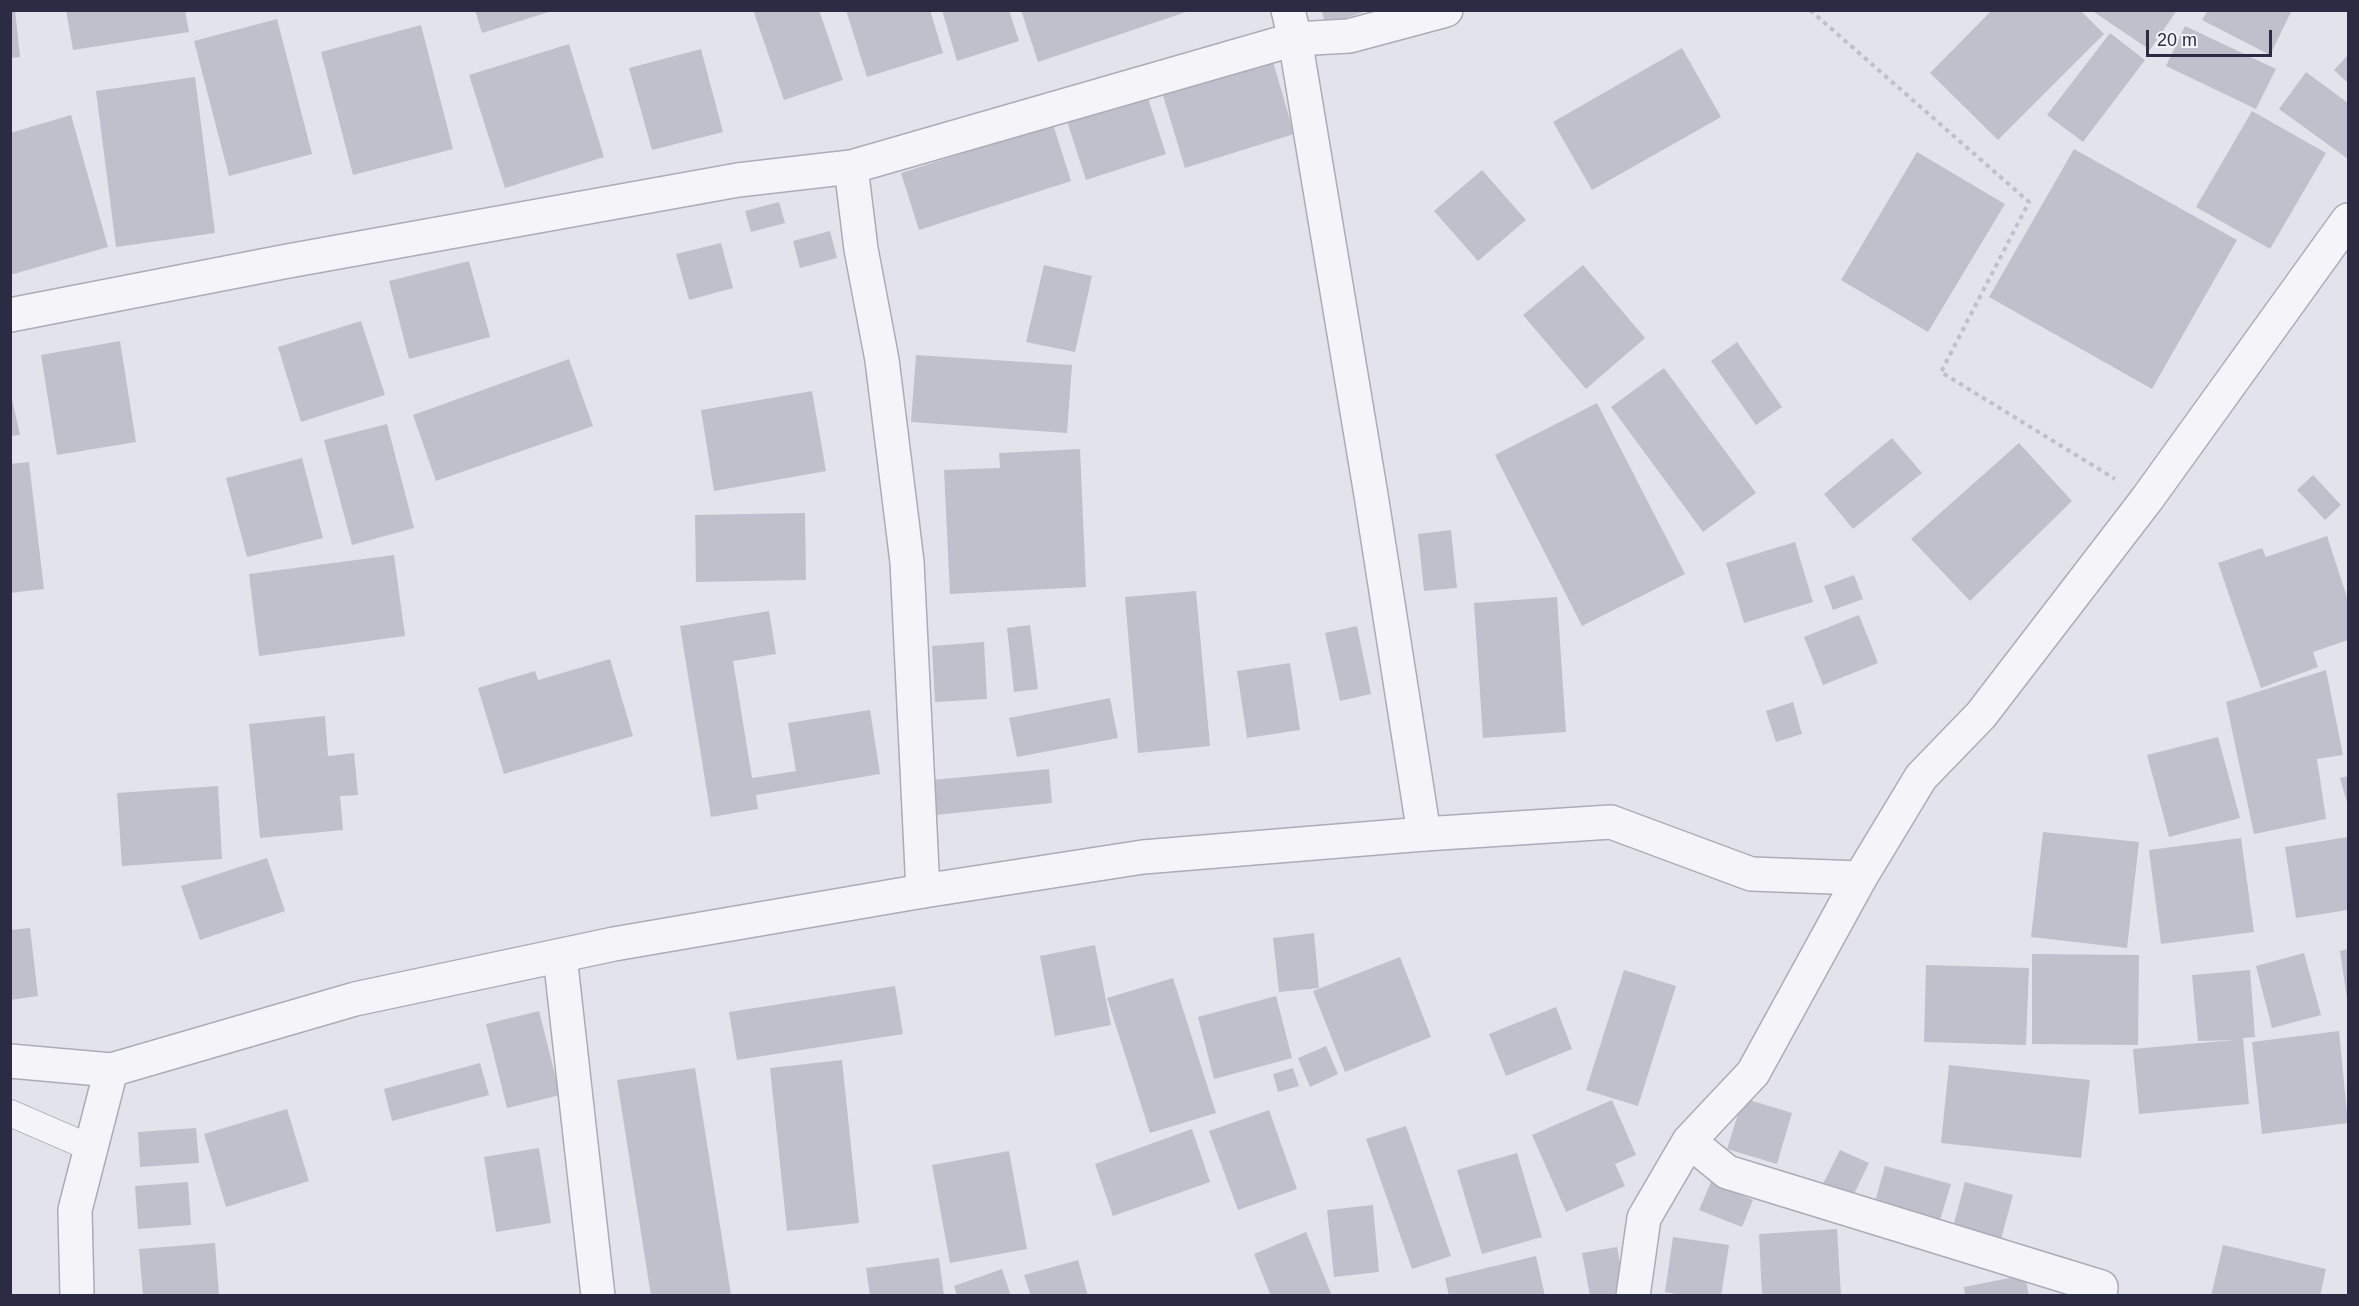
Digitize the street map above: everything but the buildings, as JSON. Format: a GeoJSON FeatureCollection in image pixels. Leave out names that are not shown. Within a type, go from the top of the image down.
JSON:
{"type":"FeatureCollection","features":[{"type":"Feature","properties":{"kind":"street"},"geometry":{"type":"LineString","coordinates":[[10,315],[288,261],[726,182],[851,167],[1292,25],[1349,36],[1446,10]]}},
{"type":"Feature","properties":{"kind":"street"},"geometry":{"type":"LineString","coordinates":[[1292,25],[1373,507],[1424,834]]}},
{"type":"Feature","properties":{"kind":"street"},"geometry":{"type":"LineString","coordinates":[[851,167],[861,249],[882,360],[908,562],[923,891]]}},
{"type":"Feature","properties":{"kind":"street"},"geometry":{"type":"LineString","coordinates":[[1634,1296],[1644,1218],[1689,1141],[1753,1073],[1860,878],[1921,777],[1981,715],[2147,499],[2349,220]]}},
{"type":"Feature","properties":{"kind":"street"},"geometry":{"type":"LineString","coordinates":[[10,1061],[111,1070],[355,999],[614,944],[923,891],[1143,857],[1424,834],[1611,822],[1751,874],[1860,878]]}},
{"type":"Feature","properties":{"kind":"street"},"geometry":{"type":"LineString","coordinates":[[560,956],[598,1296]]}},
{"type":"Feature","properties":{"kind":"street"},"geometry":{"type":"LineString","coordinates":[[77,1296],[75,1210],[111,1070]]}},
{"type":"Feature","properties":{"kind":"street"},"geometry":{"type":"LineString","coordinates":[[1689,1141],[1726,1172],[2101,1287],[2100,1296]]}},
{"type":"Feature","properties":{"kind":"lane"},"geometry":{"type":"LineString","coordinates":[[10,1113],[90,1148]]}},
{"type":"Feature","properties":{"kind":"path"},"geometry":{"type":"LineString","coordinates":[[1810,10],[2029,202],[1941,372],[2147,499]]}}]}
